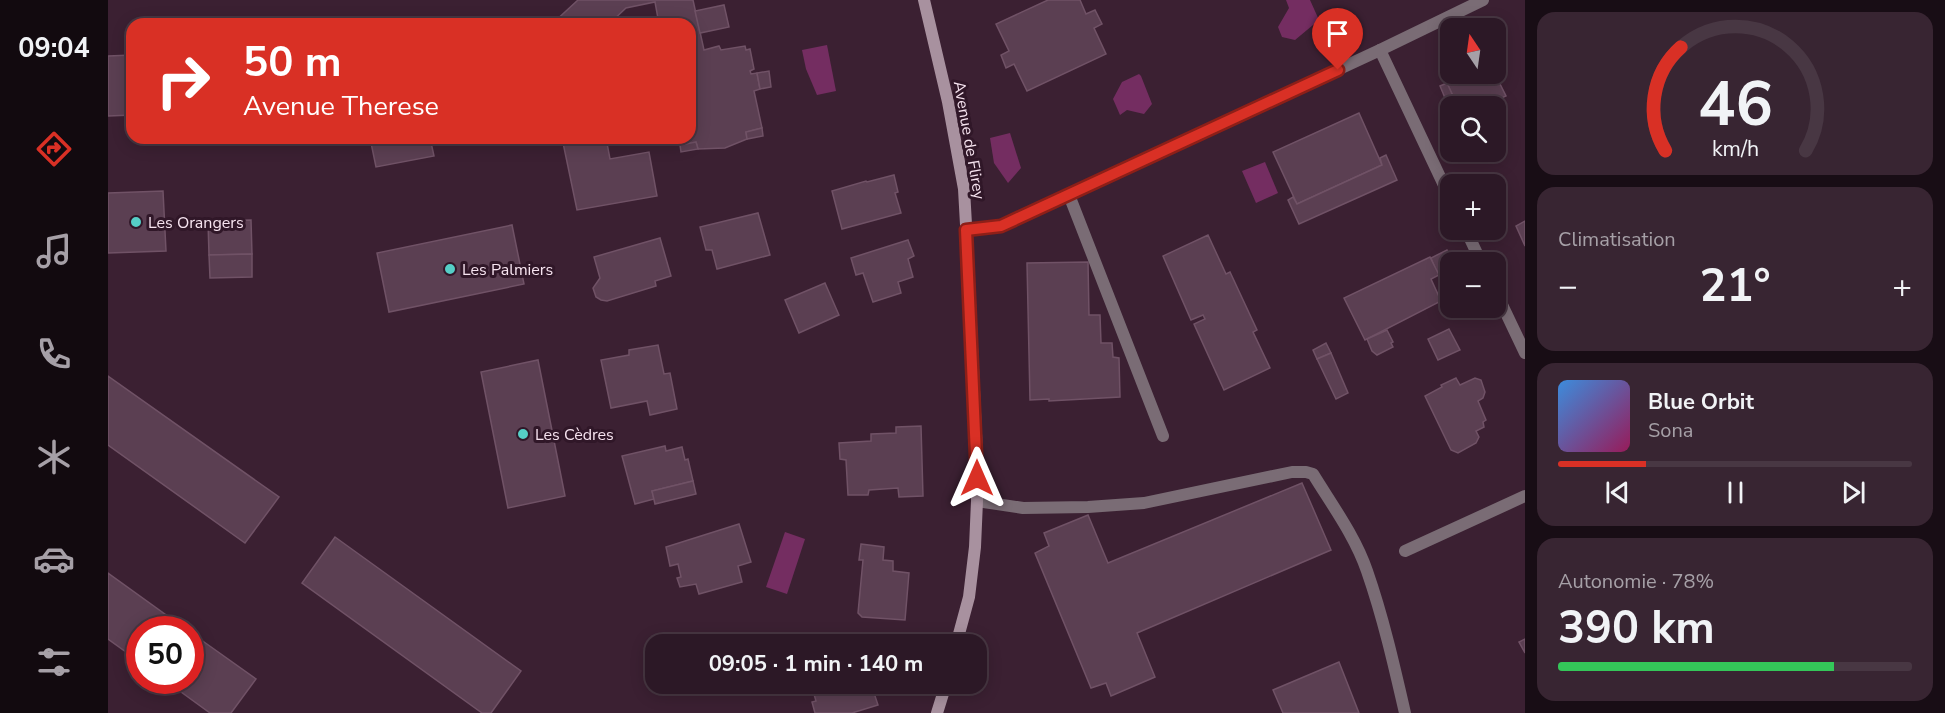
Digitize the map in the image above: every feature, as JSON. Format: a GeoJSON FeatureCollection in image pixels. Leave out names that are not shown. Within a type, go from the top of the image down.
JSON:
{"type":"FeatureCollection","features":[{"type":"Feature","properties":{"kind":"main road","name":"Avenue de Flirey"},"geometry":{"type":"LineString","coordinates":[[924,0],[948,102],[964,189],[977,455],[977,501],[975,547],[969,597],[959,634]]}},
{"type":"Feature","properties":{"kind":"main road"},"geometry":{"type":"LineString","coordinates":[[937,713],[943,694]]}},
{"type":"Feature","properties":{"kind":"street"},"geometry":{"type":"LineString","coordinates":[[966,230],[1001,226],[1483,0]]}},
{"type":"Feature","properties":{"kind":"street"},"geometry":{"type":"LineString","coordinates":[[1380,50],[1440,177]]}},
{"type":"Feature","properties":{"kind":"street"},"geometry":{"type":"LineString","coordinates":[[1069,195],[1163,436]]}},
{"type":"Feature","properties":{"kind":"street"},"geometry":{"type":"LineString","coordinates":[[1506,313],[1525,353]]}},
{"type":"Feature","properties":{"kind":"street"},"geometry":{"type":"LineString","coordinates":[[977,501],[1023,508],[1121,505],[1144,503],[1292,472],[1313,474],[1343,523],[1366,569],[1405,713]]}},
{"type":"Feature","properties":{"kind":"street"},"geometry":{"type":"LineString","coordinates":[[1405,551],[1525,496]]}},
{"type":"Feature","properties":{"kind":"shaded area"},"geometry":{"type":"Polygon","coordinates":[[[1286,0],[1310,0],[1319,20],[1295,40],[1282,37],[1278,27],[1289,8],[1286,0]]]}},
{"type":"Feature","properties":{"kind":"shaded area"},"geometry":{"type":"Polygon","coordinates":[[[827,45],[836,91],[817,95],[806,69],[802,50],[827,45]]]}},
{"type":"Feature","properties":{"kind":"shaded area"},"geometry":{"type":"Polygon","coordinates":[[[1139,74],[1152,104],[1144,114],[1127,110],[1120,115],[1113,99],[1122,82],[1139,74]]]}},
{"type":"Feature","properties":{"kind":"shaded area"},"geometry":{"type":"Polygon","coordinates":[[[1010,133],[1021,168],[1008,183],[994,163],[990,138],[1010,133]]]}},
{"type":"Feature","properties":{"kind":"shaded area"},"geometry":{"type":"Polygon","coordinates":[[[1265,162],[1278,193],[1256,203],[1242,171],[1265,162]]]}},
{"type":"Feature","properties":{"kind":"shaded area"},"geometry":{"type":"Polygon","coordinates":[[[785,532],[805,539],[787,594],[766,587],[785,532]]]}},
{"type":"Feature","properties":{"kind":"building"},"geometry":{"type":"Polygon","coordinates":[[[578,0],[693,0],[704,50],[719,46],[721,50],[745,46],[746,50],[750,49],[754,69],[750,71],[751,74],[757,73],[760,89],[754,91],[762,128],[746,132],[747,139],[725,148],[698,149],[696,142],[696,18],[658,18],[655,2],[626,8],[615,18],[558,18],[578,0]]]}},
{"type":"Feature","properties":{"kind":"building"},"geometry":{"type":"Polygon","coordinates":[[[1048,0],[1080,0],[1086,14],[1095,10],[1102,24],[1094,28],[1106,54],[1027,91],[1014,64],[1006,68],[1001,55],[1009,51],[996,24],[1048,0]]]}},
{"type":"Feature","properties":{"kind":"building"},"geometry":{"type":"Polygon","coordinates":[[[724,5],[729,27],[700,33],[695,11],[724,5]]]}},
{"type":"Feature","properties":{"kind":"building"},"geometry":{"type":"Polygon","coordinates":[[[126,55],[126,115],[108,116],[108,56],[126,55]]]}},
{"type":"Feature","properties":{"kind":"building"},"geometry":{"type":"Polygon","coordinates":[[[769,71],[771,87],[760,89],[757,73],[769,71]]]}},
{"type":"Feature","properties":{"kind":"building"},"geometry":{"type":"Polygon","coordinates":[[[1447,84],[1500,84],[1506,96],[1453,96],[1447,84]]]}},
{"type":"Feature","properties":{"kind":"building"},"geometry":{"type":"Polygon","coordinates":[[[1447,84],[1452,94],[1444,96],[1440,86],[1447,84]]]}},
{"type":"Feature","properties":{"kind":"building"},"geometry":{"type":"Polygon","coordinates":[[[1359,113],[1382,165],[1297,204],[1273,152],[1359,113]]]}},
{"type":"Feature","properties":{"kind":"building"},"geometry":{"type":"Polygon","coordinates":[[[762,128],[763,136],[747,139],[746,132],[762,128]]]}},
{"type":"Feature","properties":{"kind":"building"},"geometry":{"type":"Polygon","coordinates":[[[696,142],[698,149],[681,152],[680,145],[696,144],[696,142]]]}},
{"type":"Feature","properties":{"kind":"building"},"geometry":{"type":"Polygon","coordinates":[[[371,144],[431,144],[434,156],[376,167],[371,144]]]}},
{"type":"Feature","properties":{"kind":"building"},"geometry":{"type":"Polygon","coordinates":[[[563,144],[607,144],[610,159],[649,152],[657,196],[577,210],[563,144]]]}},
{"type":"Feature","properties":{"kind":"building"},"geometry":{"type":"Polygon","coordinates":[[[1386,155],[1397,180],[1299,224],[1288,200],[1293,197],[1297,204],[1382,165],[1380,158],[1386,155]]]}},
{"type":"Feature","properties":{"kind":"building"},"geometry":{"type":"Polygon","coordinates":[[[894,175],[898,192],[895,193],[901,213],[842,229],[832,191],[894,175]]]}},
{"type":"Feature","properties":{"kind":"building","name":"Les Orangers"},"geometry":{"type":"Polygon","coordinates":[[[163,191],[166,251],[108,253],[108,193],[163,191]]]}},
{"type":"Feature","properties":{"kind":"building"},"geometry":{"type":"Polygon","coordinates":[[[758,213],[770,255],[717,269],[712,250],[706,250],[700,227],[758,213]]]}},
{"type":"Feature","properties":{"kind":"building"},"geometry":{"type":"Polygon","coordinates":[[[251,220],[252,254],[209,255],[208,221],[251,220]]]}},
{"type":"Feature","properties":{"kind":"building"},"geometry":{"type":"Polygon","coordinates":[[[1525,221],[1525,246],[1516,226],[1525,221]]]}},
{"type":"Feature","properties":{"kind":"building","name":"Les Palmiers"},"geometry":{"type":"Polygon","coordinates":[[[512,225],[524,284],[389,312],[377,253],[512,225]]]}},
{"type":"Feature","properties":{"kind":"building"},"geometry":{"type":"Polygon","coordinates":[[[1208,235],[1226,274],[1230,272],[1257,330],[1253,332],[1270,368],[1224,390],[1194,324],[1205,319],[1203,315],[1191,320],[1163,256],[1208,235]]]}},
{"type":"Feature","properties":{"kind":"building"},"geometry":{"type":"Polygon","coordinates":[[[660,238],[671,276],[655,281],[656,286],[607,301],[596,297],[593,288],[600,278],[594,257],[660,238]]]}},
{"type":"Feature","properties":{"kind":"building"},"geometry":{"type":"Polygon","coordinates":[[[908,240],[914,256],[908,259],[913,277],[898,282],[901,293],[873,302],[863,273],[856,275],[851,258],[908,240]]]}},
{"type":"Feature","properties":{"kind":"building"},"geometry":{"type":"Polygon","coordinates":[[[252,254],[252,277],[210,278],[209,255],[252,254]]]}},
{"type":"Feature","properties":{"kind":"building"},"geometry":{"type":"Polygon","coordinates":[[[1440,254],[1440,272],[1437,273],[1431,258],[1440,254]]]}},
{"type":"Feature","properties":{"kind":"building"},"geometry":{"type":"Polygon","coordinates":[[[1430,257],[1439,275],[1431,279],[1440,302],[1365,340],[1344,298],[1430,257]]]}},
{"type":"Feature","properties":{"kind":"building"},"geometry":{"type":"Polygon","coordinates":[[[1088,262],[1089,315],[1100,315],[1101,343],[1112,343],[1113,357],[1119,358],[1120,397],[1030,400],[1027,263],[1088,262]]]}},
{"type":"Feature","properties":{"kind":"building"},"geometry":{"type":"Polygon","coordinates":[[[825,283],[839,315],[799,333],[785,300],[825,283]]]}},
{"type":"Feature","properties":{"kind":"building"},"geometry":{"type":"Polygon","coordinates":[[[1449,329],[1460,350],[1438,360],[1428,339],[1449,329]]]}},
{"type":"Feature","properties":{"kind":"building"},"geometry":{"type":"Polygon","coordinates":[[[1387,330],[1393,347],[1377,355],[1372,351],[1367,339],[1387,330]]]}},
{"type":"Feature","properties":{"kind":"building"},"geometry":{"type":"Polygon","coordinates":[[[1326,343],[1331,353],[1317,359],[1313,350],[1326,343]]]}},
{"type":"Feature","properties":{"kind":"building"},"geometry":{"type":"Polygon","coordinates":[[[658,345],[664,374],[670,373],[677,409],[650,415],[647,401],[611,408],[601,360],[629,355],[629,350],[658,345]]]}},
{"type":"Feature","properties":{"kind":"building"},"geometry":{"type":"Polygon","coordinates":[[[1331,353],[1348,393],[1336,399],[1317,359],[1331,353]]]}},
{"type":"Feature","properties":{"kind":"building","name":"Les Cèdres"},"geometry":{"type":"Polygon","coordinates":[[[538,360],[565,496],[508,508],[481,372],[538,360]]]}},
{"type":"Feature","properties":{"kind":"building"},"geometry":{"type":"Polygon","coordinates":[[[108,376],[279,497],[245,543],[108,445],[108,376]]]}},
{"type":"Feature","properties":{"kind":"building"},"geometry":{"type":"Polygon","coordinates":[[[1456,378],[1460,385],[1475,378],[1481,380],[1485,392],[1483,398],[1478,401],[1486,420],[1483,422],[1484,427],[1476,431],[1479,437],[1476,443],[1458,453],[1451,450],[1425,396],[1456,378]]]}},
{"type":"Feature","properties":{"kind":"building"},"geometry":{"type":"Polygon","coordinates":[[[921,426],[923,496],[899,497],[898,488],[869,490],[868,495],[848,495],[846,460],[840,459],[839,443],[871,441],[871,434],[896,433],[896,427],[921,426]]]}},
{"type":"Feature","properties":{"kind":"building"},"geometry":{"type":"Polygon","coordinates":[[[665,446],[666,451],[682,447],[685,460],[688,459],[693,481],[652,491],[654,499],[635,504],[622,456],[665,446]]]}},
{"type":"Feature","properties":{"kind":"building"},"geometry":{"type":"Polygon","coordinates":[[[693,481],[696,494],[655,504],[652,491],[693,481]]]}},
{"type":"Feature","properties":{"kind":"building"},"geometry":{"type":"Polygon","coordinates":[[[1302,483],[1331,550],[1137,633],[1155,677],[1111,696],[1106,683],[1091,688],[1035,553],[1049,546],[1044,533],[1088,515],[1108,563],[1302,483]]]}},
{"type":"Feature","properties":{"kind":"building"},"geometry":{"type":"Polygon","coordinates":[[[739,524],[751,562],[738,566],[742,582],[699,594],[696,584],[680,587],[677,578],[681,577],[678,564],[670,566],[666,547],[739,524]]]}},
{"type":"Feature","properties":{"kind":"building"},"geometry":{"type":"Polygon","coordinates":[[[335,537],[521,671],[491,713],[482,713],[302,583],[335,537]]]}},
{"type":"Feature","properties":{"kind":"building"},"geometry":{"type":"Polygon","coordinates":[[[861,544],[884,547],[883,560],[893,561],[893,571],[909,573],[905,620],[862,617],[858,613],[863,560],[859,560],[861,544]]]}},
{"type":"Feature","properties":{"kind":"building"},"geometry":{"type":"Polygon","coordinates":[[[108,573],[168,616],[126,616],[126,652],[108,639],[108,573]]]}},
{"type":"Feature","properties":{"kind":"building"},"geometry":{"type":"Polygon","coordinates":[[[1525,639],[1525,653],[1519,642],[1525,639]]]}},
{"type":"Feature","properties":{"kind":"building"},"geometry":{"type":"Polygon","coordinates":[[[204,642],[256,679],[231,713],[210,713],[184,694],[204,694],[204,642]]]}},
{"type":"Feature","properties":{"kind":"building"},"geometry":{"type":"Polygon","coordinates":[[[1339,662],[1359,713],[1283,713],[1273,690],[1339,662]]]}},
{"type":"Feature","properties":{"kind":"building"},"geometry":{"type":"Polygon","coordinates":[[[814,694],[874,694],[878,705],[852,713],[815,713],[812,702],[816,701],[814,694]]]}},
{"type":"Feature","properties":{"kind":"place","name":"Les Orangers"},"geometry":{"type":"Point","coordinates":[136,222]}},
{"type":"Feature","properties":{"kind":"place","name":"Les Palmiers"},"geometry":{"type":"Point","coordinates":[450,269]}},
{"type":"Feature","properties":{"kind":"place","name":"Les Cèdres"},"geometry":{"type":"Point","coordinates":[523,434]}},
{"type":"Feature","properties":{"kind":"route"},"geometry":{"type":"LineString","coordinates":[[977,478],[966,230],[1001,226],[1338,70]]}}]}
